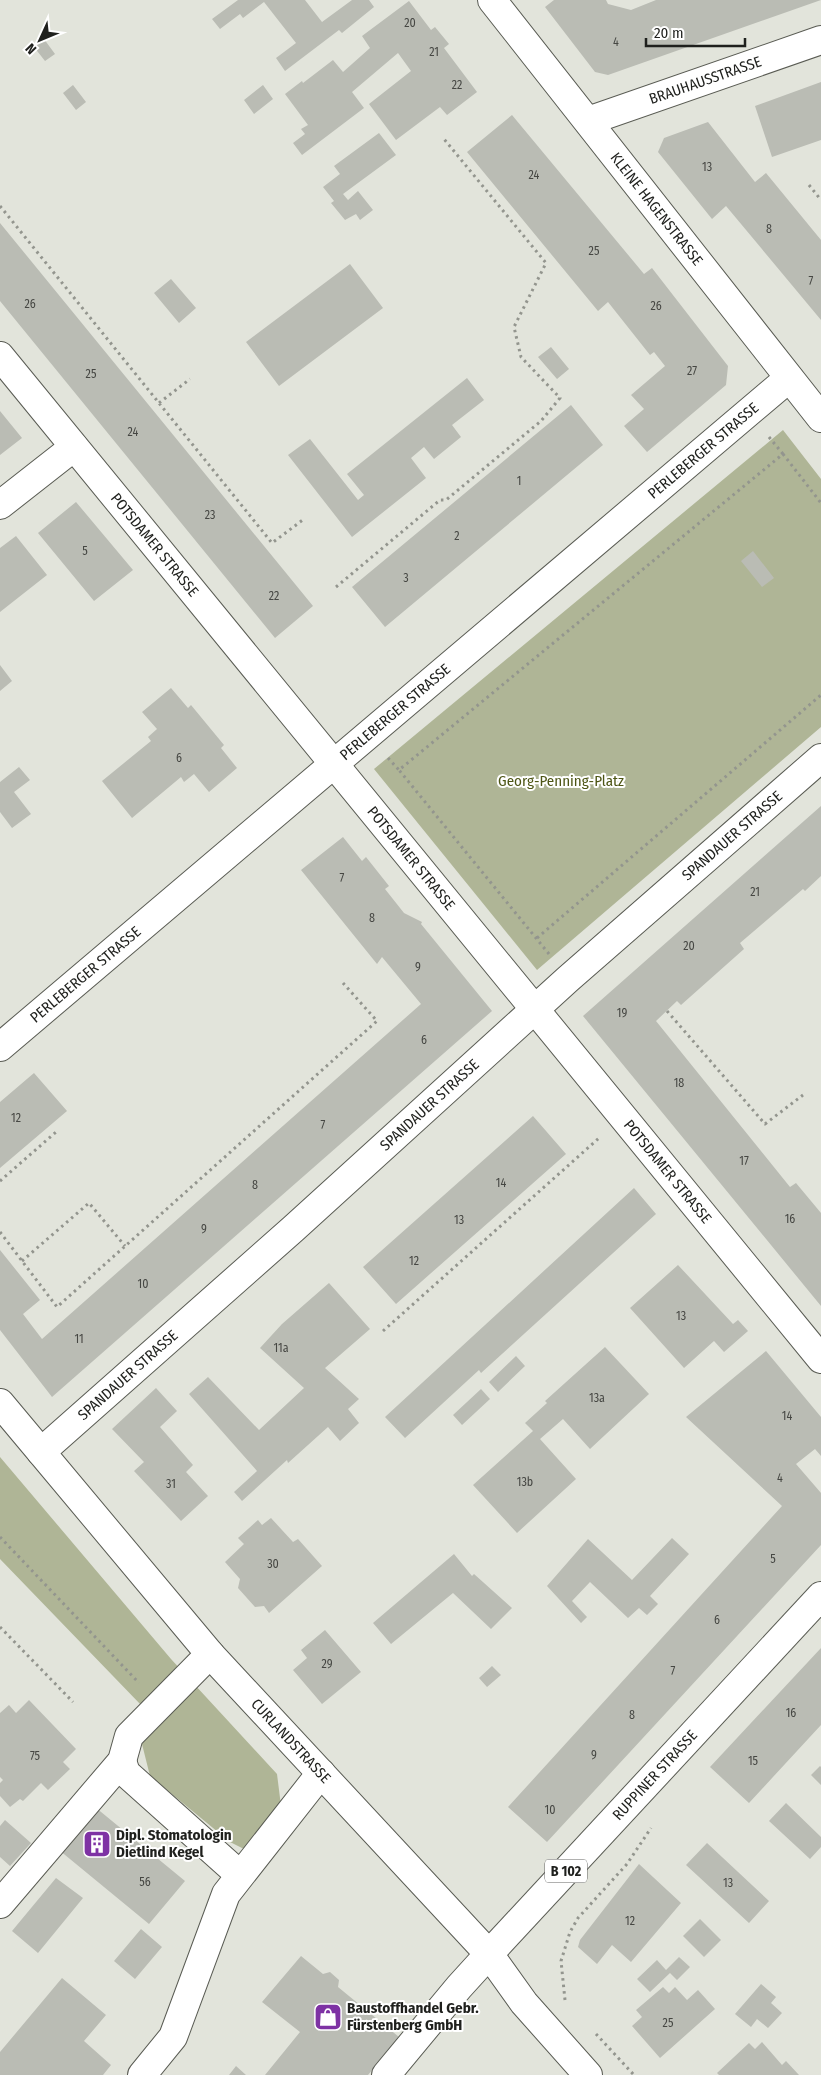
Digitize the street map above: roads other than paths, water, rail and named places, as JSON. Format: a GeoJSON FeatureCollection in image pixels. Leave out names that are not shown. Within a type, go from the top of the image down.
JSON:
{"type":"FeatureCollection","features":[{"type":"Feature","properties":{"kind":"street","name":"KLEINE HAGENSTRASSE"},"geometry":{"type":"LineString","coordinates":[[492,0],[821,418]]}},
{"type":"Feature","properties":{"kind":"street","name":"BRAUHAUSSTRASSE"},"geometry":{"type":"LineString","coordinates":[[588,121],[821,40]]}},
{"type":"Feature","properties":{"kind":"street","name":"POTSDAMER STRASSE"},"geometry":{"type":"LineString","coordinates":[[0,356],[332,764],[821,1359]]}},
{"type":"Feature","properties":{"kind":"street","name":"PERLEBERGER STRASSE"},"geometry":{"type":"LineString","coordinates":[[0,1047],[789,378]]}},
{"type":"Feature","properties":{"kind":"street"},"geometry":{"type":"LineString","coordinates":[[0,505],[74,447]]}},
{"type":"Feature","properties":{"kind":"street","name":"SPANDAUER STRASSE"},"geometry":{"type":"LineString","coordinates":[[41,1452],[294,1229],[534,1010],[821,758]]}},
{"type":"Feature","properties":{"kind":"street","name":"CURLANDSTRASSE"},"geometry":{"type":"LineString","coordinates":[[0,1403],[210,1654],[489,1954],[524,2003],[588,2075]]}},
{"type":"Feature","properties":{"kind":"street","name":"RUPPINER STRASSE"},"geometry":{"type":"LineString","coordinates":[[386,2075],[459,1987],[821,1596]]}},
{"type":"Feature","properties":{"kind":"street"},"geometry":{"type":"LineString","coordinates":[[0,1904],[122,1761],[129,1736],[210,1654]]}},
{"type":"Feature","properties":{"kind":"street"},"geometry":{"type":"LineString","coordinates":[[122,1761],[126,1773],[240,1875]]}},
{"type":"Feature","properties":{"kind":"street"},"geometry":{"type":"LineString","coordinates":[[142,2075],[173,2037],[226,1894],[321,1774]]}},
{"type":"Feature","properties":{"kind":"place","name":"Dipl. Stomatologin Dietlind Kegel"},"geometry":{"type":"Point","coordinates":[97,1844]}},
{"type":"Feature","properties":{"kind":"place","name":"Baustoffhandel Gebr. Fürstenberg GmbH"},"geometry":{"type":"Point","coordinates":[328,2017]}},
{"type":"Feature","properties":{"kind":"park label","name":"Georg-Penning-Platz"},"geometry":{"type":"Point","coordinates":[561,781]}}]}
